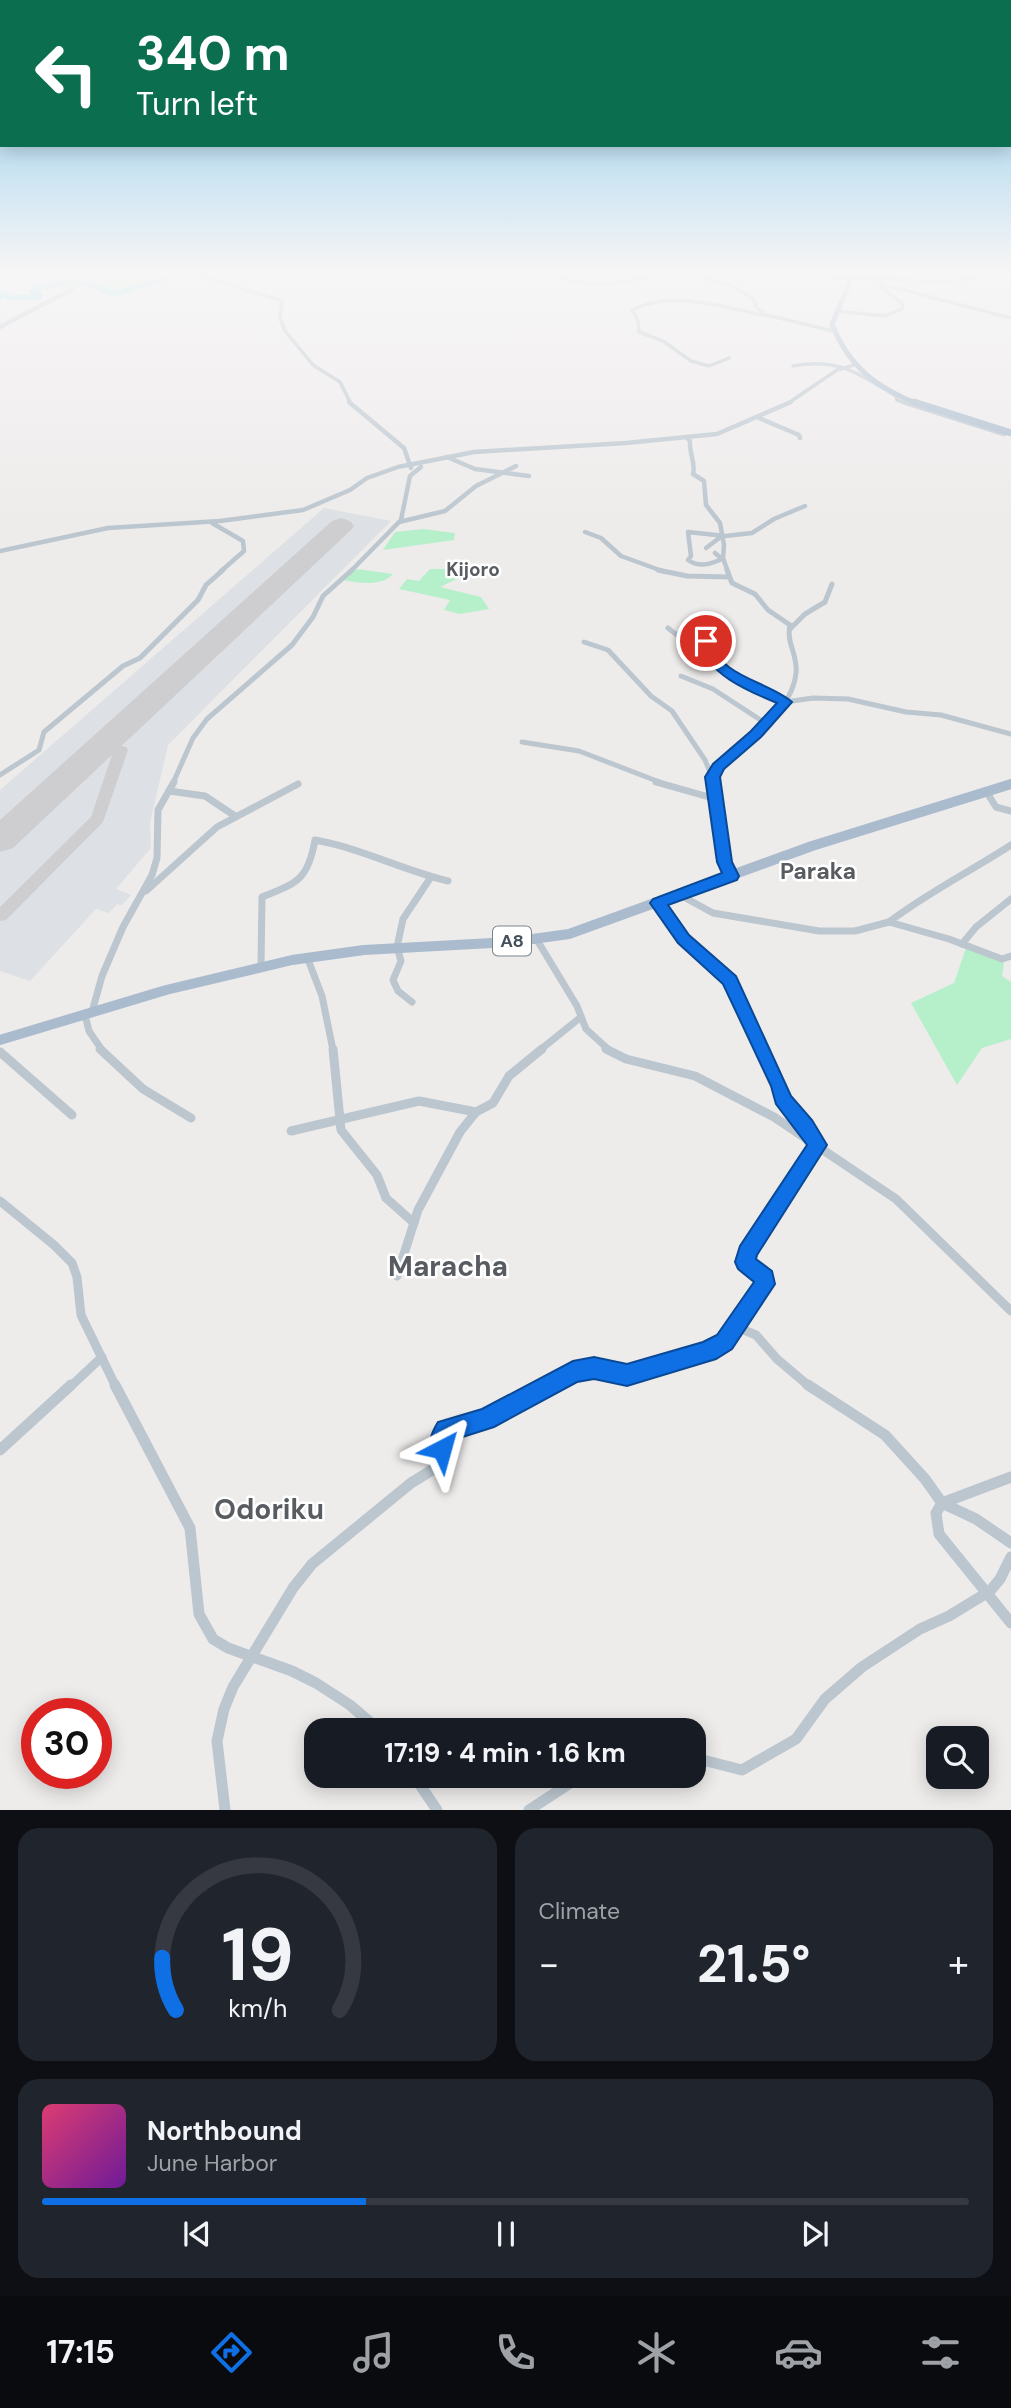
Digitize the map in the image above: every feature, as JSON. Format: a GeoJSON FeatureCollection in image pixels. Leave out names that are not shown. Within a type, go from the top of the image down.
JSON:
{"type":"FeatureCollection","features":[{"type":"Feature","properties":{"kind":"main road"},"geometry":{"type":"LineString","coordinates":[[847,354],[853,365],[877,383],[920,405],[1011,434]]}},
{"type":"Feature","properties":{"kind":"main road","name":"A8"},"geometry":{"type":"LineString","coordinates":[[0,1041],[88,1013],[261,965],[397,947],[537,940],[583,930],[841,836],[1011,784]]}},
{"type":"Feature","properties":{"kind":"street"},"geometry":{"type":"LineString","coordinates":[[191,1118],[147,1093],[110,1061],[86,1025],[88,1013],[123,927],[142,894],[157,858],[158,810],[194,738],[205,722],[278,659],[313,617],[323,596],[373,551],[402,518],[412,469],[404,448],[349,402],[340,382],[313,365],[304,354]]}},
{"type":"Feature","properties":{"kind":"street"},"geometry":{"type":"LineString","coordinates":[[679,354],[709,366],[729,358]]}},
{"type":"Feature","properties":{"kind":"street"},"geometry":{"type":"LineString","coordinates":[[793,366],[819,362],[853,370],[896,396],[896,400],[1011,434]]}},
{"type":"Feature","properties":{"kind":"street"},"geometry":{"type":"LineString","coordinates":[[0,551],[96,530],[208,522],[305,509],[350,490],[367,478],[412,469],[446,457],[493,450],[717,434],[759,418],[804,395],[843,367],[853,365]]}},
{"type":"Feature","properties":{"kind":"street"},"geometry":{"type":"LineString","coordinates":[[759,418],[799,435],[800,438]]}},
{"type":"Feature","properties":{"kind":"street"},"geometry":{"type":"LineString","coordinates":[[686,437],[690,441],[689,451],[695,468],[692,474],[704,481],[706,505],[720,523],[723,558],[731,580]]}},
{"type":"Feature","properties":{"kind":"street"},"geometry":{"type":"LineString","coordinates":[[446,457],[475,469],[529,476]]}},
{"type":"Feature","properties":{"kind":"street"},"geometry":{"type":"LineString","coordinates":[[398,522],[445,511],[476,486],[516,466]]}},
{"type":"Feature","properties":{"kind":"street"},"geometry":{"type":"LineString","coordinates":[[723,558],[704,565],[688,560],[691,556],[688,532],[722,536],[752,533],[771,520],[805,506]]}},
{"type":"Feature","properties":{"kind":"street"},"geometry":{"type":"LineString","coordinates":[[0,775],[39,750],[44,732],[124,666],[141,656],[198,600],[200,591],[208,582],[244,551],[245,544],[239,538],[208,522]]}},
{"type":"Feature","properties":{"kind":"street"},"geometry":{"type":"LineString","coordinates":[[585,532],[603,540],[610,550],[645,567],[731,580],[755,594],[768,610],[789,624],[790,629]]}},
{"type":"Feature","properties":{"kind":"street"},"geometry":{"type":"LineString","coordinates":[[706,548],[722,536]]}},
{"type":"Feature","properties":{"kind":"street"},"geometry":{"type":"LineString","coordinates":[[715,553],[723,558]]}},
{"type":"Feature","properties":{"kind":"street"},"geometry":{"type":"LineString","coordinates":[[704,565],[705,569],[720,578]]}},
{"type":"Feature","properties":{"kind":"street"},"geometry":{"type":"LineString","coordinates":[[712,777],[718,767],[756,734],[785,702],[796,674],[794,654],[787,639],[790,629],[805,614],[825,602],[832,584]]}},
{"type":"Feature","properties":{"kind":"street"},"geometry":{"type":"LineString","coordinates":[[668,628],[677,635],[706,641],[707,648],[719,666],[758,690],[785,702],[813,698],[848,699],[906,712],[941,715],[1011,734]]}},
{"type":"Feature","properties":{"kind":"street"},"geometry":{"type":"LineString","coordinates":[[584,642],[608,650],[651,696],[672,711],[705,760],[712,777],[725,862],[731,876]]}},
{"type":"Feature","properties":{"kind":"street"},"geometry":{"type":"LineString","coordinates":[[681,676],[711,688],[750,716],[765,723]]}},
{"type":"Feature","properties":{"kind":"street"},"geometry":{"type":"LineString","coordinates":[[522,742],[579,751],[620,765],[657,782],[716,799]]}},
{"type":"Feature","properties":{"kind":"street"},"geometry":{"type":"LineString","coordinates":[[142,894],[217,827],[299,784]]}},
{"type":"Feature","properties":{"kind":"street"},"geometry":{"type":"LineString","coordinates":[[169,791],[205,795],[236,816]]}},
{"type":"Feature","properties":{"kind":"street"},"geometry":{"type":"LineString","coordinates":[[986,791],[996,807],[1011,811]]}},
{"type":"Feature","properties":{"kind":"street"},"geometry":{"type":"LineString","coordinates":[[261,965],[262,897],[298,882],[312,858],[315,840],[345,845],[408,871],[448,881]]}},
{"type":"Feature","properties":{"kind":"street"},"geometry":{"type":"LineString","coordinates":[[680,895],[713,913],[819,931],[855,931],[889,922],[918,900],[962,877],[1011,845]]}},
{"type":"Feature","properties":{"kind":"street"},"geometry":{"type":"LineString","coordinates":[[412,1002],[398,991],[393,979],[401,961],[397,947],[403,919],[431,877]]}},
{"type":"Feature","properties":{"kind":"street"},"geometry":{"type":"LineString","coordinates":[[962,944],[976,927],[1011,899]]}},
{"type":"Feature","properties":{"kind":"street"},"geometry":{"type":"LineString","coordinates":[[658,903],[684,939],[730,980],[780,1086],[783,1099],[806,1126],[817,1145]]}},
{"type":"Feature","properties":{"kind":"street"},"geometry":{"type":"LineString","coordinates":[[889,922],[1011,962]]}},
{"type":"Feature","properties":{"kind":"street"},"geometry":{"type":"LineString","coordinates":[[537,940],[596,1041],[619,1056],[695,1076],[754,1105],[817,1145],[896,1199],[1011,1311]]}},
{"type":"Feature","properties":{"kind":"street"},"geometry":{"type":"LineString","coordinates":[[1002,959],[1011,956]]}},
{"type":"Feature","properties":{"kind":"street"},"geometry":{"type":"LineString","coordinates":[[307,957],[322,996],[328,1034],[333,1046],[339,1118],[346,1138],[377,1175],[386,1198],[414,1223]]}},
{"type":"Feature","properties":{"kind":"street"},"geometry":{"type":"LineString","coordinates":[[397,1276],[414,1223],[445,1156],[476,1112],[493,1103],[509,1076],[581,1017]]}},
{"type":"Feature","properties":{"kind":"street"},"geometry":{"type":"LineString","coordinates":[[0,1052],[72,1115]]}},
{"type":"Feature","properties":{"kind":"street"},"geometry":{"type":"LineString","coordinates":[[292,1131],[419,1101],[476,1112]]}},
{"type":"Feature","properties":{"kind":"street"},"geometry":{"type":"LineString","coordinates":[[225,1810],[217,1741],[233,1687],[293,1588],[312,1564],[411,1483],[439,1464],[443,1454],[441,1439],[446,1430],[486,1419],[573,1372],[594,1368],[627,1375],[708,1351],[728,1339],[734,1326],[765,1284],[764,1278],[745,1262],[747,1253],[772,1210],[817,1145]]}},
{"type":"Feature","properties":{"kind":"street"},"geometry":{"type":"LineString","coordinates":[[0,1201],[67,1256],[76,1268],[79,1282],[76,1301],[143,1439],[165,1474],[189,1527],[196,1548],[196,1612],[203,1629],[216,1643],[317,1685],[348,1703],[365,1718]]}},
{"type":"Feature","properties":{"kind":"street"},"geometry":{"type":"LineString","coordinates":[[734,1326],[756,1335],[777,1359],[814,1390],[853,1412],[885,1435],[942,1503],[976,1519],[1011,1543]]}},
{"type":"Feature","properties":{"kind":"street"},"geometry":{"type":"LineString","coordinates":[[0,1450],[102,1357]]}},
{"type":"Feature","properties":{"kind":"street"},"geometry":{"type":"LineString","coordinates":[[1011,1478],[942,1503],[934,1518],[942,1540],[1011,1623]]}},
{"type":"Feature","properties":{"kind":"street"},"geometry":{"type":"LineString","coordinates":[[706,1761],[742,1770],[796,1739],[825,1699],[862,1667],[920,1629],[949,1616],[987,1592],[1000,1579],[1011,1558]]}},
{"type":"Feature","properties":{"kind":"street"},"geometry":{"type":"LineString","coordinates":[[422,1788],[437,1810]]}},
{"type":"Feature","properties":{"kind":"street"},"geometry":{"type":"LineString","coordinates":[[529,1810],[563,1788]]}},
{"type":"Feature","properties":{"kind":"shaded area"},"geometry":{"type":"Polygon","coordinates":[[[324,508],[391,521],[168,745],[150,823],[151,848],[116,889],[131,895],[109,913],[96,909],[30,981],[0,971],[0,790],[324,508]]]}},
{"type":"Feature","properties":{"kind":"green space"},"geometry":{"type":"Polygon","coordinates":[[[423,529],[455,533],[454,540],[383,550],[395,532],[423,529]]]}},
{"type":"Feature","properties":{"kind":"green space"},"geometry":{"type":"Polygon","coordinates":[[[357,569],[393,574],[376,582],[343,580],[357,569]]]}},
{"type":"Feature","properties":{"kind":"green space"},"geometry":{"type":"Polygon","coordinates":[[[430,569],[463,569],[467,574],[440,587],[481,597],[489,609],[460,614],[444,610],[450,600],[399,589],[407,579],[419,581],[430,569]]]}},
{"type":"Feature","properties":{"kind":"green space"},"geometry":{"type":"Polygon","coordinates":[[[966,948],[1004,963],[1002,976],[1011,982],[1011,1039],[982,1048],[957,1085],[911,1003],[954,983],[966,948]]]}},
{"type":"Feature","properties":{"kind":"taxiway"},"geometry":{"type":"LineString","coordinates":[[0,916],[98,819],[121,750],[104,745]]}},
{"type":"Feature","properties":{"kind":"runway"},"geometry":{"type":"LineString","coordinates":[[0,840],[341,526]]}},
{"type":"Feature","properties":{"kind":"district","name":"Kijoro"},"geometry":{"type":"Point","coordinates":[473,569]}},
{"type":"Feature","properties":{"kind":"district","name":"Paraka"},"geometry":{"type":"Point","coordinates":[818,871]}},
{"type":"Feature","properties":{"kind":"district","name":"Maracha"},"geometry":{"type":"Point","coordinates":[448,1266]}},
{"type":"Feature","properties":{"kind":"district","name":"Odoriku"},"geometry":{"type":"Point","coordinates":[269,1509]}},
{"type":"Feature","properties":{"kind":"route"},"geometry":{"type":"LineString","coordinates":[[442,1449],[440,1443],[446,1430],[486,1419],[573,1372],[594,1368],[616,1374],[639,1373],[708,1351],[724,1342],[731,1336],[734,1326],[765,1284],[764,1278],[744,1261],[753,1240],[817,1145],[806,1126],[783,1099],[780,1086],[761,1049],[759,1039],[738,1002],[730,980],[684,939],[658,903],[731,876],[725,862],[712,777],[718,767],[756,734],[785,702],[782,698],[758,690],[719,666],[707,648],[706,641]]}}]}
